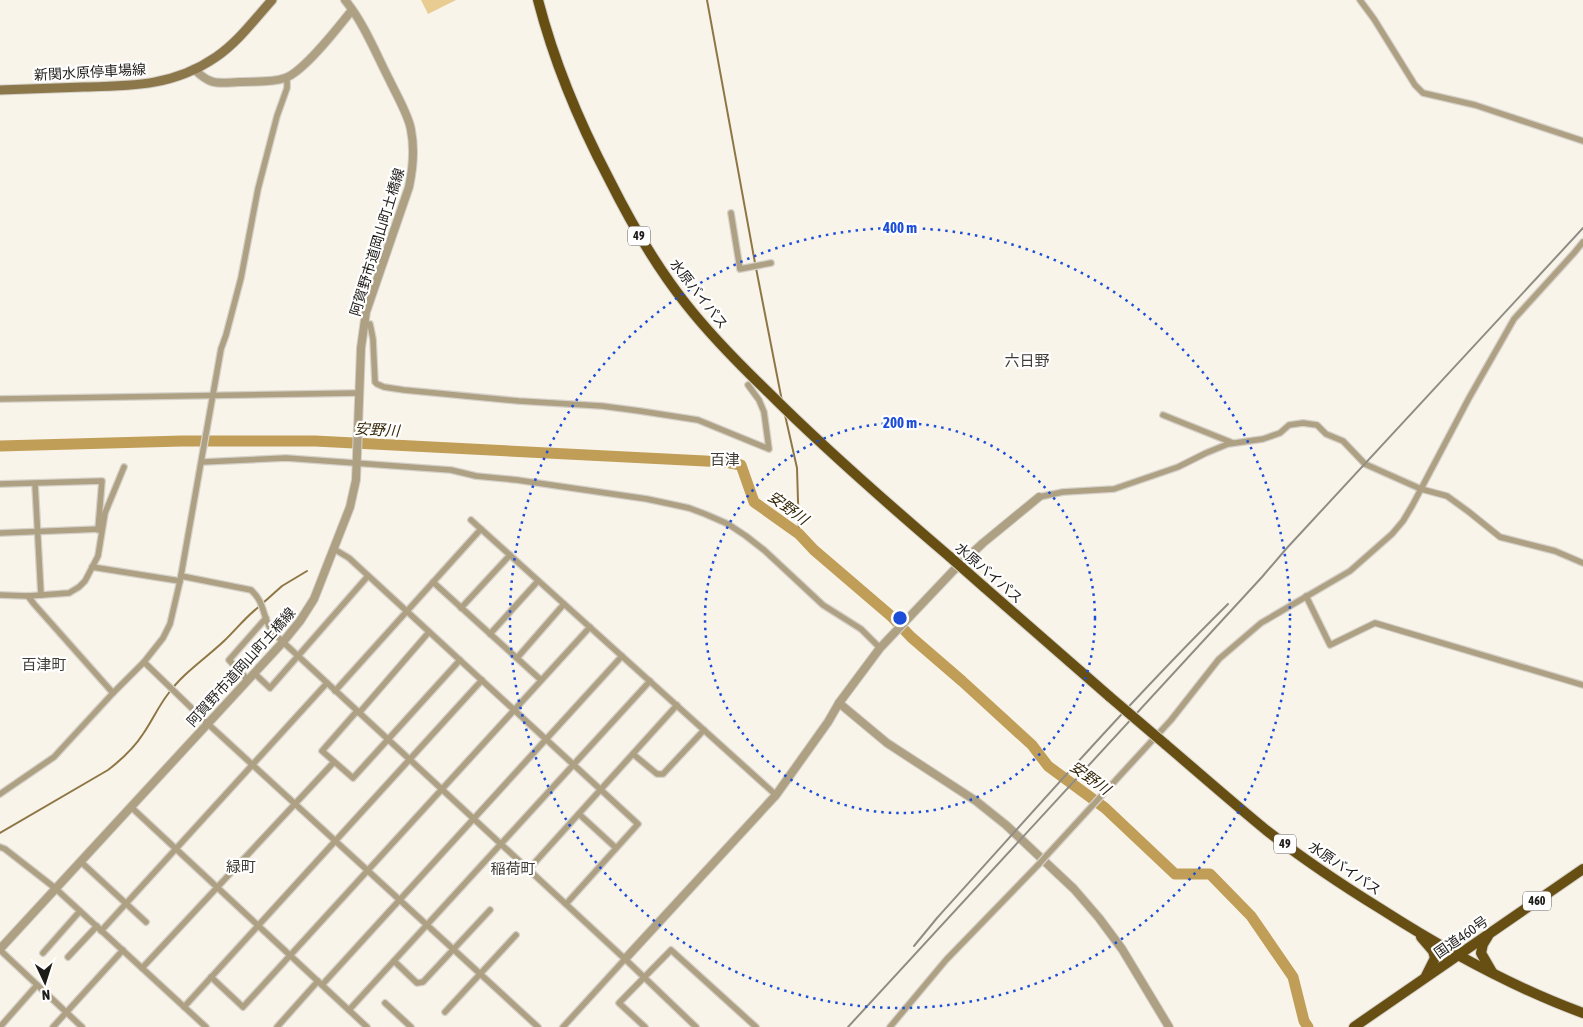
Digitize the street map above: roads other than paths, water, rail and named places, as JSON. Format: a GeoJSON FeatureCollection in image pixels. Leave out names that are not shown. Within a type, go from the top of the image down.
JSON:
{"type":"FeatureCollection","features":[{"type":"Feature","properties":{"kind":"highway","name":"水原バイパス"},"geometry":{"type":"LineString","coordinates":[[538,0],[552,48],[569,95],[596,155],[640,238],[685,303],[735,359],[796,420],[852,472],[1110,697],[1274,836],[1356,893],[1416,931],[1515,984],[1583,1013]]}},
{"type":"Feature","properties":{"kind":"highway","name":"国道460号"},"geometry":{"type":"LineString","coordinates":[[1358,1025],[1583,869]]}},
{"type":"Feature","properties":{"kind":"highway"},"geometry":{"type":"LineString","coordinates":[[1416,931],[1434,954],[1434,961],[1425,978]]}},
{"type":"Feature","properties":{"kind":"highway"},"geometry":{"type":"LineString","coordinates":[[1490,933],[1483,944],[1481,953],[1493,973]]}},
{"type":"Feature","properties":{"kind":"main road","name":"新関水原停車場線"},"geometry":{"type":"LineString","coordinates":[[0,90],[145,85],[170,79],[216,57],[235,42],[272,0]]}},
{"type":"Feature","properties":{"kind":"street","name":"阿賀野市道岡山町土橋線"},"geometry":{"type":"LineString","coordinates":[[0,950],[283,642],[314,599],[346,518],[354,494],[361,348],[366,312],[409,187],[414,167],[411,128],[398,97],[345,0]]}},
{"type":"Feature","properties":{"kind":"street"},"geometry":{"type":"LineString","coordinates":[[1360,0],[1415,85],[1423,93],[1479,106],[1583,141]]}},
{"type":"Feature","properties":{"kind":"street"},"geometry":{"type":"LineString","coordinates":[[194,69],[204,79],[214,83],[267,81],[287,78],[309,61],[352,10]]}},
{"type":"Feature","properties":{"kind":"street"},"geometry":{"type":"LineString","coordinates":[[0,794],[54,757],[144,662],[163,638],[170,624],[202,460],[221,349],[248,250],[258,189],[277,116],[287,88],[287,78]]}},
{"type":"Feature","properties":{"kind":"street"},"geometry":{"type":"LineString","coordinates":[[731,213],[740,269],[771,263]]}},
{"type":"Feature","properties":{"kind":"street"},"geometry":{"type":"LineString","coordinates":[[890,1027],[946,960],[1124,773],[1171,720],[1219,659],[1261,624],[1350,571],[1392,534],[1412,506],[1469,398],[1514,319],[1583,242]]}},
{"type":"Feature","properties":{"kind":"street"},"geometry":{"type":"LineString","coordinates":[[370,324],[375,382],[384,387],[650,412],[698,420],[769,449],[764,412],[760,400],[748,385]]}},
{"type":"Feature","properties":{"kind":"street"},"geometry":{"type":"LineString","coordinates":[[0,400],[359,397]]}},
{"type":"Feature","properties":{"kind":"street"},"geometry":{"type":"LineString","coordinates":[[1163,416],[1233,443]]}},
{"type":"Feature","properties":{"kind":"street"},"geometry":{"type":"LineString","coordinates":[[563,1027],[776,795],[828,722],[839,703],[880,648],[953,571],[983,543],[1037,499],[1063,492],[1114,489],[1178,467],[1206,453],[1233,443],[1263,439],[1280,433],[1289,425],[1303,423],[1317,425],[1326,434],[1344,441],[1365,464],[1421,489],[1447,496],[1500,537],[1555,551],[1583,563]]}},
{"type":"Feature","properties":{"kind":"street"},"geometry":{"type":"LineString","coordinates":[[202,460],[356,458],[630,496],[689,508],[728,524],[746,536],[764,550],[823,605],[862,628],[880,648]]}},
{"type":"Feature","properties":{"kind":"street"},"geometry":{"type":"LineString","coordinates":[[100,529],[124,467]]}},
{"type":"Feature","properties":{"kind":"street"},"geometry":{"type":"LineString","coordinates":[[0,484],[102,481],[98,556],[80,587],[69,593],[28,596],[0,595]]}},
{"type":"Feature","properties":{"kind":"street"},"geometry":{"type":"LineString","coordinates":[[35,484],[41,595]]}},
{"type":"Feature","properties":{"kind":"street"},"geometry":{"type":"LineString","coordinates":[[472,520],[776,795]]}},
{"type":"Feature","properties":{"kind":"street"},"geometry":{"type":"LineString","coordinates":[[0,533],[100,529]]}},
{"type":"Feature","properties":{"kind":"street"},"geometry":{"type":"LineString","coordinates":[[335,691],[481,529]]}},
{"type":"Feature","properties":{"kind":"street"},"geometry":{"type":"LineString","coordinates":[[334,549],[349,558],[638,824],[566,904]]}},
{"type":"Feature","properties":{"kind":"street"},"geometry":{"type":"LineString","coordinates":[[461,608],[510,555]]}},
{"type":"Feature","properties":{"kind":"street"},"geometry":{"type":"LineString","coordinates":[[92,567],[180,578],[251,590],[258,596],[264,608],[270,629],[283,642],[696,1027]]}},
{"type":"Feature","properties":{"kind":"street"},"geometry":{"type":"LineString","coordinates":[[254,673],[270,688],[368,576]]}},
{"type":"Feature","properties":{"kind":"street"},"geometry":{"type":"LineString","coordinates":[[490,634],[538,580]]}},
{"type":"Feature","properties":{"kind":"street"},"geometry":{"type":"LineString","coordinates":[[434,582],[541,680]]}},
{"type":"Feature","properties":{"kind":"street"},"geometry":{"type":"LineString","coordinates":[[28,596],[113,693]]}},
{"type":"Feature","properties":{"kind":"street"},"geometry":{"type":"LineString","coordinates":[[1306,596],[1330,645],[1374,623],[1583,685]]}},
{"type":"Feature","properties":{"kind":"street"},"geometry":{"type":"LineString","coordinates":[[517,658],[564,604]]}},
{"type":"Feature","properties":{"kind":"street"},"geometry":{"type":"LineString","coordinates":[[248,680],[230,660],[266,618]]}},
{"type":"Feature","properties":{"kind":"street"},"geometry":{"type":"LineString","coordinates":[[210,977],[243,1007],[590,627]]}},
{"type":"Feature","properties":{"kind":"street"},"geometry":{"type":"LineString","coordinates":[[429,632],[322,750],[334,762],[353,778],[460,660]]}},
{"type":"Feature","properties":{"kind":"street"},"geometry":{"type":"LineString","coordinates":[[277,1027],[399,900],[622,656]]}},
{"type":"Feature","properties":{"kind":"street"},"geometry":{"type":"LineString","coordinates":[[144,662],[207,724],[538,1027]]}},
{"type":"Feature","properties":{"kind":"street"},"geometry":{"type":"LineString","coordinates":[[184,1007],[482,680]]}},
{"type":"Feature","properties":{"kind":"street"},"geometry":{"type":"LineString","coordinates":[[349,1010],[650,681]]}},
{"type":"Feature","properties":{"kind":"street"},"geometry":{"type":"LineString","coordinates":[[68,957],[126,903],[327,683]]}},
{"type":"Feature","properties":{"kind":"street"},"geometry":{"type":"LineString","coordinates":[[839,703],[887,743],[976,801],[1006,825],[1074,889],[1099,918],[1122,950],[1169,1027]]}},
{"type":"Feature","properties":{"kind":"street"},"geometry":{"type":"LineString","coordinates":[[528,870],[677,705]]}},
{"type":"Feature","properties":{"kind":"street"},"geometry":{"type":"LineString","coordinates":[[633,754],[657,774],[663,774],[704,730]]}},
{"type":"Feature","properties":{"kind":"street"},"geometry":{"type":"LineString","coordinates":[[142,968],[334,762]]}},
{"type":"Feature","properties":{"kind":"street"},"geometry":{"type":"LineString","coordinates":[[131,807],[349,1010],[360,1025],[367,1027]]}},
{"type":"Feature","properties":{"kind":"street"},"geometry":{"type":"LineString","coordinates":[[579,814],[616,848]]}},
{"type":"Feature","properties":{"kind":"street"},"geometry":{"type":"LineString","coordinates":[[0,847],[55,888],[206,1027]]}},
{"type":"Feature","properties":{"kind":"street"},"geometry":{"type":"LineString","coordinates":[[80,861],[146,922]]}},
{"type":"Feature","properties":{"kind":"street"},"geometry":{"type":"LineString","coordinates":[[394,961],[417,982],[423,982],[490,910]]}},
{"type":"Feature","properties":{"kind":"street"},"geometry":{"type":"LineString","coordinates":[[43,953],[80,911]]}},
{"type":"Feature","properties":{"kind":"street"},"geometry":{"type":"LineString","coordinates":[[445,1012],[516,935]]}},
{"type":"Feature","properties":{"kind":"street"},"geometry":{"type":"LineString","coordinates":[[0,950],[82,1027]]}},
{"type":"Feature","properties":{"kind":"street"},"geometry":{"type":"LineString","coordinates":[[53,1027],[123,950]]}},
{"type":"Feature","properties":{"kind":"street"},"geometry":{"type":"LineString","coordinates":[[642,1026],[619,1003],[672,950],[756,1027]]}},
{"type":"Feature","properties":{"kind":"street"},"geometry":{"type":"LineString","coordinates":[[0,1027],[37,985]]}},
{"type":"Feature","properties":{"kind":"street"},"geometry":{"type":"LineString","coordinates":[[385,1002],[411,1027]]}},
{"type":"Feature","properties":{"kind":"street"},"geometry":{"type":"LineString","coordinates":[[743,1027],[749,1021]]}},
{"type":"Feature","properties":{"kind":"waterway"},"geometry":{"type":"LineString","coordinates":[[707,0],[755,263]]}},
{"type":"Feature","properties":{"kind":"waterway"},"geometry":{"type":"LineString","coordinates":[[756,268],[782,401]]}},
{"type":"Feature","properties":{"kind":"waterway"},"geometry":{"type":"LineString","coordinates":[[785,415],[797,468],[799,534]]}},
{"type":"Feature","properties":{"kind":"waterway","name":"安野川"},"geometry":{"type":"LineString","coordinates":[[0,446],[182,441],[315,441],[725,462],[741,465],[754,502],[799,534],[814,550],[891,616],[911,637],[1032,745],[1048,766],[1105,808],[1175,874],[1210,874],[1251,916],[1293,977],[1304,1021],[1308,1027]]}},
{"type":"Feature","properties":{"kind":"waterway"},"geometry":{"type":"LineString","coordinates":[[263,603],[282,586],[307,571]]}},
{"type":"Feature","properties":{"kind":"waterway"},"geometry":{"type":"LineString","coordinates":[[0,833],[108,770],[118,762],[139,739],[174,686],[260,606]]}},
{"type":"Feature","properties":{"kind":"railway"},"geometry":{"type":"LineString","coordinates":[[848,1027],[1583,228]]}},
{"type":"Feature","properties":{"kind":"railway"},"geometry":{"type":"LineString","coordinates":[[914,946],[937,918],[1153,680],[1228,604]]}},
{"type":"Feature","properties":{"kind":"district","name":"六日野"},"geometry":{"type":"Point","coordinates":[1027,361]}},
{"type":"Feature","properties":{"kind":"district","name":"百津"},"geometry":{"type":"Point","coordinates":[725,460]}},
{"type":"Feature","properties":{"kind":"district","name":"百津町"},"geometry":{"type":"Point","coordinates":[44,665]}},
{"type":"Feature","properties":{"kind":"district","name":"緑町"},"geometry":{"type":"Point","coordinates":[241,867]}},
{"type":"Feature","properties":{"kind":"district","name":"稲荷町"},"geometry":{"type":"Point","coordinates":[513,869]}}]}
